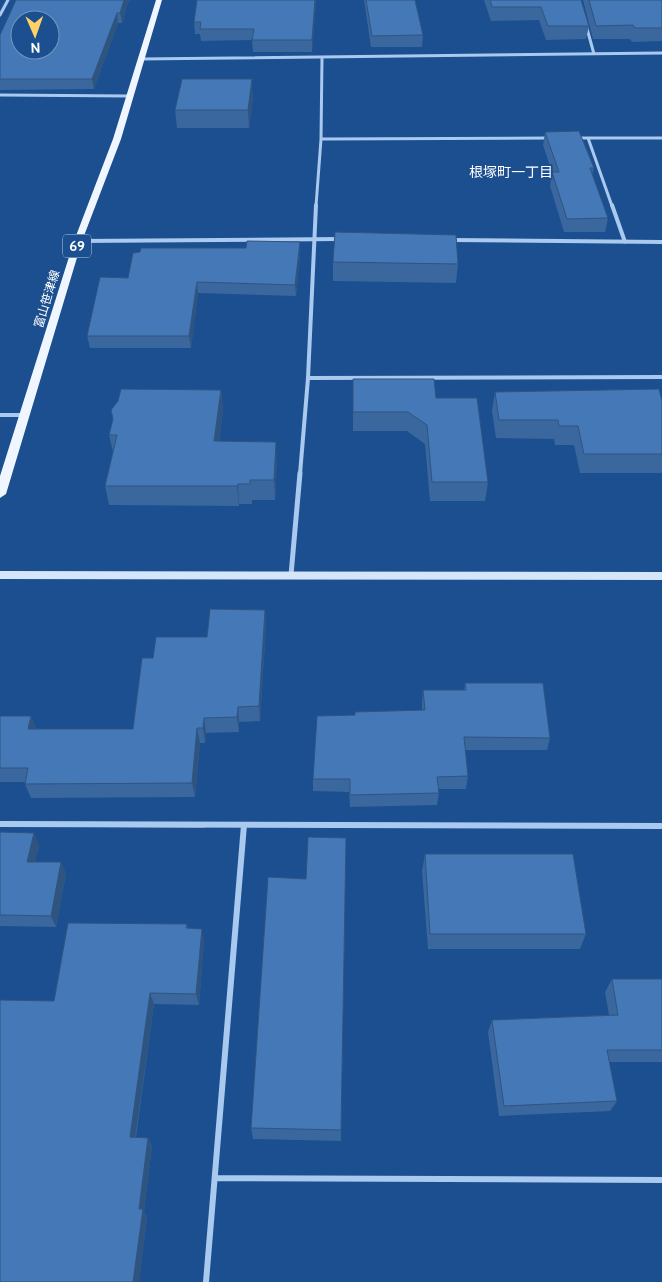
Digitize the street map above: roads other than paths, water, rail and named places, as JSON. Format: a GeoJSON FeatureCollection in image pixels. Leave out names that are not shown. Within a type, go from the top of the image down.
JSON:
{"type":"FeatureCollection","features":[{"type":"Feature","properties":{"kind":"main road","name":"富山笹津線"},"geometry":{"type":"LineString","coordinates":[[0,494],[78,241],[116,139],[159,0]]}},
{"type":"Feature","properties":{"kind":"street"},"geometry":{"type":"LineString","coordinates":[[0,15],[8,0]]}},
{"type":"Feature","properties":{"kind":"street"},"geometry":{"type":"LineString","coordinates":[[584,18],[594,54]]}},
{"type":"Feature","properties":{"kind":"street"},"geometry":{"type":"LineString","coordinates":[[140,59],[662,54]]}},
{"type":"Feature","properties":{"kind":"street"},"geometry":{"type":"LineString","coordinates":[[291,575],[308,378],[313,239],[321,139],[322,58]]}},
{"type":"Feature","properties":{"kind":"street"},"geometry":{"type":"LineString","coordinates":[[0,95],[129,96]]}},
{"type":"Feature","properties":{"kind":"street"},"geometry":{"type":"LineString","coordinates":[[321,139],[558,138]]}},
{"type":"Feature","properties":{"kind":"street"},"geometry":{"type":"LineString","coordinates":[[568,138],[662,138]]}},
{"type":"Feature","properties":{"kind":"street"},"geometry":{"type":"LineString","coordinates":[[588,138],[625,242]]}},
{"type":"Feature","properties":{"kind":"street"},"geometry":{"type":"LineString","coordinates":[[78,241],[342,239]]}},
{"type":"Feature","properties":{"kind":"street"},"geometry":{"type":"LineString","coordinates":[[450,240],[662,242]]}},
{"type":"Feature","properties":{"kind":"street"},"geometry":{"type":"LineString","coordinates":[[308,378],[662,377]]}},
{"type":"Feature","properties":{"kind":"street"},"geometry":{"type":"LineString","coordinates":[[0,415],[24,415]]}},
{"type":"Feature","properties":{"kind":"street"},"geometry":{"type":"LineString","coordinates":[[0,575],[662,576]]}},
{"type":"Feature","properties":{"kind":"street"},"geometry":{"type":"LineString","coordinates":[[0,824],[662,826]]}},
{"type":"Feature","properties":{"kind":"street"},"geometry":{"type":"LineString","coordinates":[[206,1282],[244,825]]}},
{"type":"Feature","properties":{"kind":"street"},"geometry":{"type":"LineString","coordinates":[[215,1178],[662,1180]]}},
{"type":"Feature","properties":{"kind":"district","name":"根塚町一丁目"},"geometry":{"type":"Point","coordinates":[511,172]}}]}
